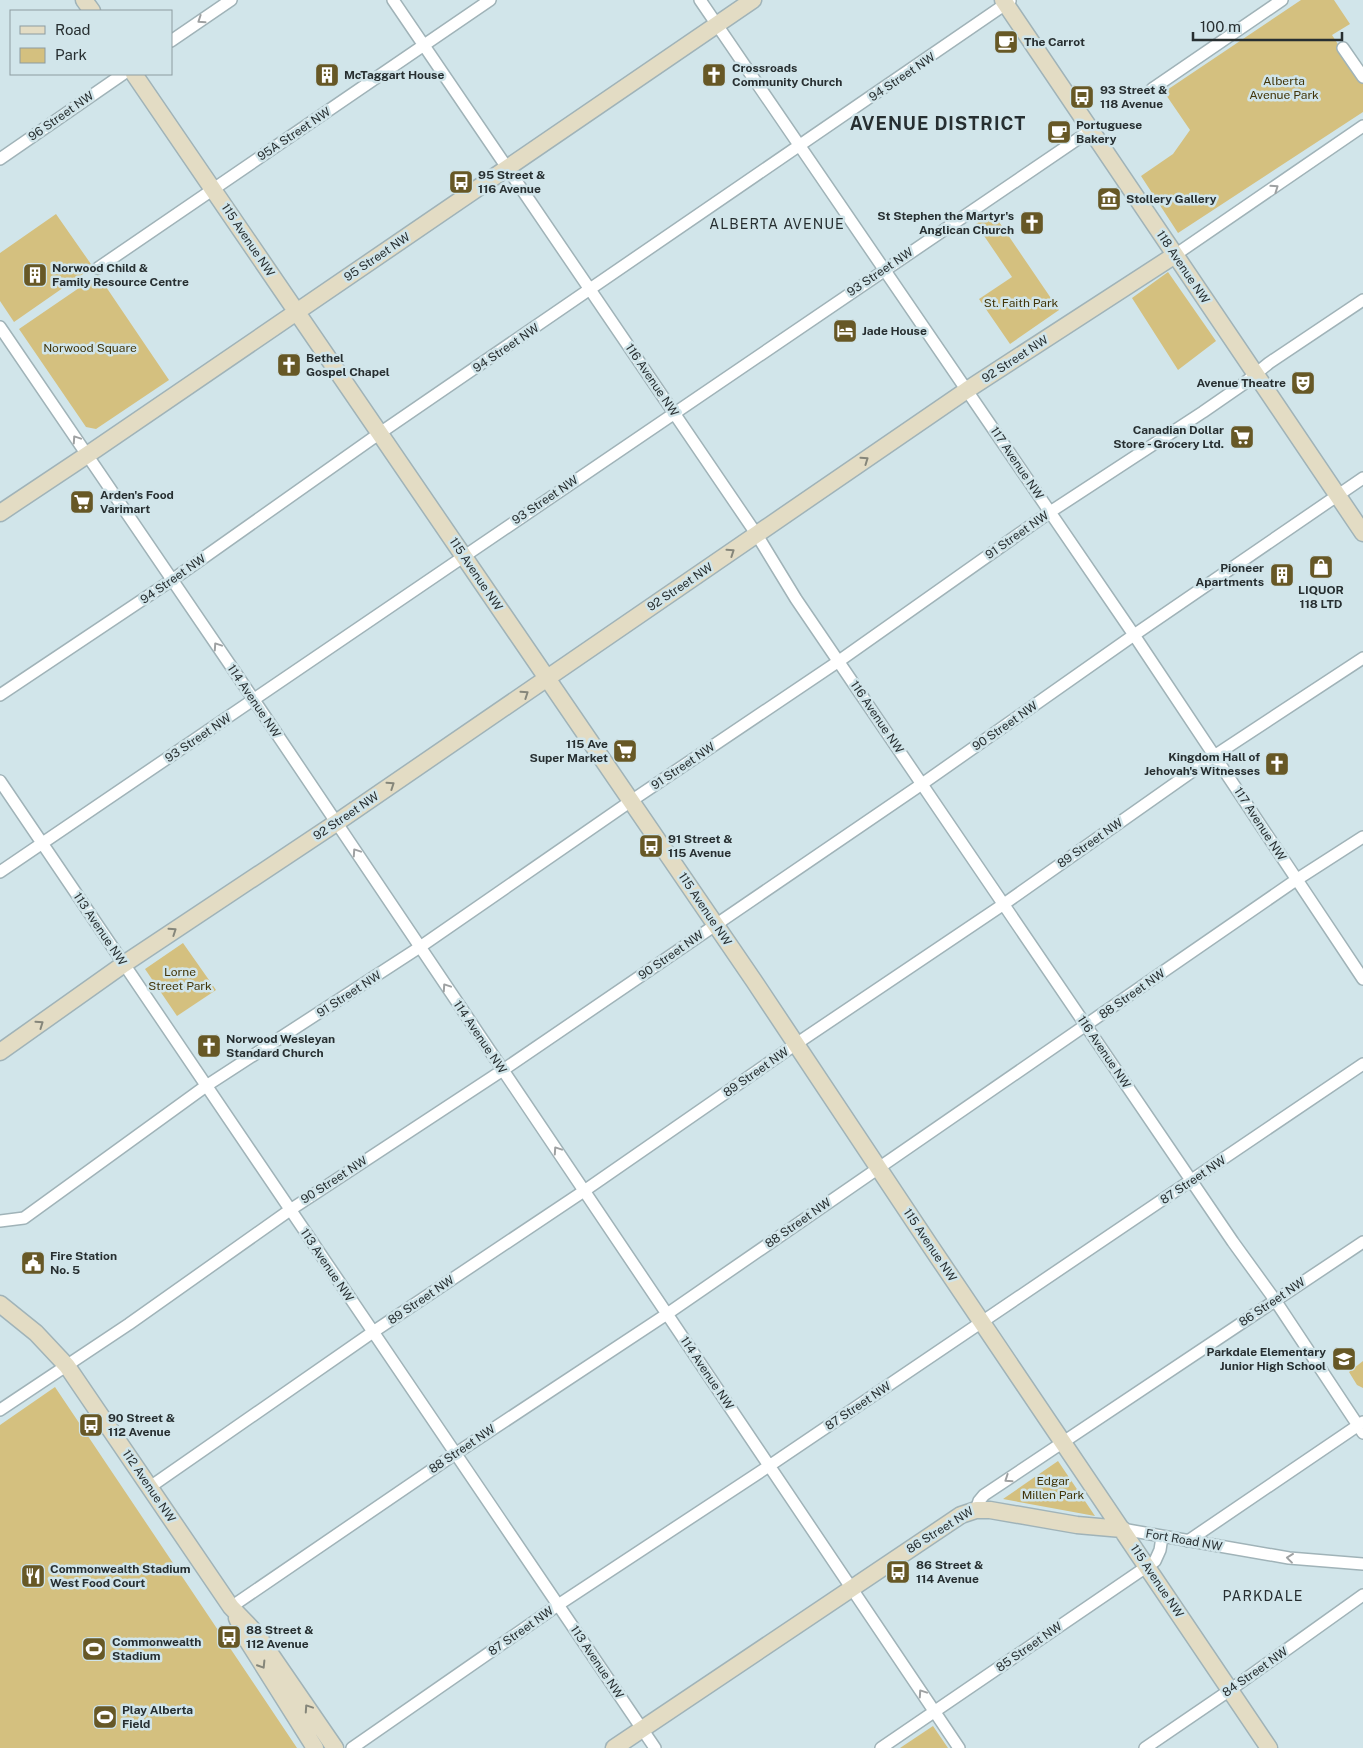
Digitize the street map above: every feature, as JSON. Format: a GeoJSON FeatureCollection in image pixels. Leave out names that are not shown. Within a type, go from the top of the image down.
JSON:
{"type":"FeatureCollection","features":[{"type":"Feature","properties":{"kind":"street"},"geometry":{"type":"LineString","coordinates":[[172,40],[231,0]]}},
{"type":"Feature","properties":{"kind":"street","name":"116 Avenue NW"},"geometry":{"type":"LineString","coordinates":[[393,0],[757,535],[796,599],[1361,1427]]}},
{"type":"Feature","properties":{"kind":"street","name":"95A Street NW"},"geometry":{"type":"LineString","coordinates":[[98,268],[490,0]]}},
{"type":"Feature","properties":{"kind":"street","name":"117 Avenue NW"},"geometry":{"type":"LineString","coordinates":[[700,0],[1134,635],[1363,979]]}},
{"type":"Feature","properties":{"kind":"street","name":"95 Street NW"},"geometry":{"type":"LineString","coordinates":[[0,513],[753,0]]}},
{"type":"Feature","properties":{"kind":"street"},"geometry":{"type":"LineString","coordinates":[[1152,89],[1282,0]]}},
{"type":"Feature","properties":{"kind":"street","name":"118 Avenue NW"},"geometry":{"type":"LineString","coordinates":[[1007,1],[1091,130],[1363,533]]}},
{"type":"Feature","properties":{"kind":"street","name":"94 Street NW"},"geometry":{"type":"LineString","coordinates":[[0,696],[172,580],[380,434],[800,147],[1007,1]]}},
{"type":"Feature","properties":{"kind":"street"},"geometry":{"type":"LineString","coordinates":[[1343,48],[1363,77]]}},
{"type":"Feature","properties":{"kind":"street","name":"96 Street NW"},"geometry":{"type":"LineString","coordinates":[[0,159],[122,75]]}},
{"type":"Feature","properties":{"kind":"street","name":"115 Avenue NW"},"geometry":{"type":"LineString","coordinates":[[135,75],[716,924],[1269,1748]]}},
{"type":"Feature","properties":{"kind":"street","name":"92 Street NW"},"geometry":{"type":"LineString","coordinates":[[0,1052],[124,964],[336,823],[967,390],[1235,215],[1363,126]]}},
{"type":"Feature","properties":{"kind":"street","name":"93 Street NW"},"geometry":{"type":"LineString","coordinates":[[0,872],[254,700],[463,555],[1091,130]]}},
{"type":"Feature","properties":{"kind":"street","name":"91 Street NW"},"geometry":{"type":"LineString","coordinates":[[0,1221],[24,1218],[206,1086],[420,947],[631,800],[839,661],[1050,512],[1204,412],[1305,338],[1363,300]]}},
{"type":"Feature","properties":{"kind":"street","name":"114 Avenue NW"},"geometry":{"type":"LineString","coordinates":[[1,331],[254,700],[959,1748]]}},
{"type":"Feature","properties":{"kind":"street","name":"90 Street NW"},"geometry":{"type":"LineString","coordinates":[[0,1410],[67,1366],[290,1210],[503,1070],[922,784],[1134,635],[1363,478]]}},
{"type":"Feature","properties":{"kind":"street","name":"89 Street NW"},"geometry":{"type":"LineString","coordinates":[[150,1487],[373,1332],[584,1191],[796,1044],[1004,904],[1214,756],[1363,658]]}},
{"type":"Feature","properties":{"kind":"street","name":"113 Avenue NW"},"geometry":{"type":"LineString","coordinates":[[0,782],[655,1748]]}},
{"type":"Feature","properties":{"kind":"street","name":"88 Street NW"},"geometry":{"type":"LineString","coordinates":[[232,1607],[455,1454],[667,1314],[1296,880],[1363,837]]}},
{"type":"Feature","properties":{"kind":"street","name":"87 Street NW"},"geometry":{"type":"LineString","coordinates":[[352,1748],[558,1605],[769,1466],[1363,1064]]}},
{"type":"Feature","properties":{"kind":"street","name":"86 Street NW"},"geometry":{"type":"LineString","coordinates":[[614,1748],[948,1522],[976,1510],[979,1501],[984,1495],[1363,1242]]}},
{"type":"Feature","properties":{"kind":"street","name":"112 Avenue NW"},"geometry":{"type":"LineString","coordinates":[[0,1304],[36,1333],[67,1366],[232,1607],[256,1633],[336,1748]]}},
{"type":"Feature","properties":{"kind":"street"},"geometry":{"type":"LineString","coordinates":[[1188,1541],[1361,1427]]}},
{"type":"Feature","properties":{"kind":"street","name":"Fort Road NW"},"geometry":{"type":"LineString","coordinates":[[976,1510],[1004,1511],[1077,1525],[1122,1529],[1289,1558],[1363,1564]]}},
{"type":"Feature","properties":{"kind":"street","name":"85 Street NW"},"geometry":{"type":"LineString","coordinates":[[881,1748],[1155,1561],[1162,1537]]}},
{"type":"Feature","properties":{"kind":"street","name":"84 Street NW"},"geometry":{"type":"LineString","coordinates":[[1145,1748],[1363,1595]]}},
{"type":"Feature","properties":{"kind":"street","name":"112 Avenue NW"},"geometry":{"type":"LineString","coordinates":[[232,1607],[247,1640],[315,1748]]}},
{"type":"Feature","properties":{"kind":"green space","name":"Alberta Avenue Park"},"geometry":{"type":"Polygon","coordinates":[[[1301,0],[1334,0],[1350,24],[1332,35],[1363,83],[1363,112],[1178,233],[1141,176],[1173,154],[1190,130],[1164,92],[1301,0]]]}},
{"type":"Feature","properties":{"kind":"green space","name":"St. Faith Park"},"geometry":{"type":"Polygon","coordinates":[[[993,213],[1059,310],[1010,344],[979,299],[1012,277],[976,224],[993,213]]]}},
{"type":"Feature","properties":{"kind":"green space","name":"Norwood Square"},"geometry":{"type":"Polygon","coordinates":[[[56,214],[93,267],[14,322],[0,301],[0,253],[56,214]]]}},
{"type":"Feature","properties":{"kind":"green space"},"geometry":{"type":"Polygon","coordinates":[[[1168,272],[1216,341],[1178,370],[1132,298],[1168,272]]]}},
{"type":"Feature","properties":{"kind":"green space","name":"Norwood Square"},"geometry":{"type":"Polygon","coordinates":[[[98,275],[169,380],[96,429],[86,427],[19,329],[98,275]]]}},
{"type":"Feature","properties":{"kind":"green space","name":"Lorne Street Park"},"geometry":{"type":"Polygon","coordinates":[[[183,943],[216,990],[177,1016],[145,969],[183,943]]]}},
{"type":"Feature","properties":{"kind":"green space"},"geometry":{"type":"Polygon","coordinates":[[[1363,1361],[1363,1388],[1357,1385],[1349,1372],[1363,1361]]]}},
{"type":"Feature","properties":{"kind":"green space"},"geometry":{"type":"Polygon","coordinates":[[[55,1387],[297,1748],[0,1748],[0,1425],[55,1387]]]}},
{"type":"Feature","properties":{"kind":"green space","name":"Edgar Millen Park"},"geometry":{"type":"Polygon","coordinates":[[[1058,1461],[1095,1516],[1003,1499],[1058,1461]]]}},
{"type":"Feature","properties":{"kind":"green space"},"geometry":{"type":"Polygon","coordinates":[[[933,1726],[948,1748],[900,1748],[933,1726]]]}},
{"type":"Feature","properties":{"kind":"place","name":"The Carrot"},"geometry":{"type":"Point","coordinates":[1006,42]}},
{"type":"Feature","properties":{"kind":"place","name":"McTaggart House"},"geometry":{"type":"Point","coordinates":[327,75]}},
{"type":"Feature","properties":{"kind":"place","name":"Crossroads Community Church"},"geometry":{"type":"Point","coordinates":[714,75]}},
{"type":"Feature","properties":{"kind":"place","name":"93 Street & 118 Avenue"},"geometry":{"type":"Point","coordinates":[1082,97]}},
{"type":"Feature","properties":{"kind":"place","name":"Portuguese Bakery"},"geometry":{"type":"Point","coordinates":[1059,132]}},
{"type":"Feature","properties":{"kind":"place","name":"95 Street & 116 Avenue"},"geometry":{"type":"Point","coordinates":[461,182]}},
{"type":"Feature","properties":{"kind":"place","name":"Stollery Gallery"},"geometry":{"type":"Point","coordinates":[1109,199]}},
{"type":"Feature","properties":{"kind":"place","name":"St Stephen the Martyr's Anglican Church"},"geometry":{"type":"Point","coordinates":[1032,223]}},
{"type":"Feature","properties":{"kind":"place","name":"Norwood Child & Family Resource Centre"},"geometry":{"type":"Point","coordinates":[35,275]}},
{"type":"Feature","properties":{"kind":"place","name":"Jade House"},"geometry":{"type":"Point","coordinates":[845,331]}},
{"type":"Feature","properties":{"kind":"place","name":"Bethel Gospel Chapel"},"geometry":{"type":"Point","coordinates":[289,365]}},
{"type":"Feature","properties":{"kind":"place","name":"Avenue Theatre"},"geometry":{"type":"Point","coordinates":[1303,383]}},
{"type":"Feature","properties":{"kind":"place","name":"Canadian Dollar Store - Grocery Ltd."},"geometry":{"type":"Point","coordinates":[1242,437]}},
{"type":"Feature","properties":{"kind":"place","name":"Arden's Food Varimart"},"geometry":{"type":"Point","coordinates":[82,502]}},
{"type":"Feature","properties":{"kind":"place","name":"LIQUOR 118 LTD"},"geometry":{"type":"Point","coordinates":[1321,567]}},
{"type":"Feature","properties":{"kind":"place","name":"Pioneer Apartments"},"geometry":{"type":"Point","coordinates":[1282,575]}},
{"type":"Feature","properties":{"kind":"place","name":"115 Ave Super Market"},"geometry":{"type":"Point","coordinates":[625,751]}},
{"type":"Feature","properties":{"kind":"place","name":"Kingdom Hall of Jehovah's Witnesses"},"geometry":{"type":"Point","coordinates":[1277,764]}},
{"type":"Feature","properties":{"kind":"place","name":"91 Street & 115 Avenue"},"geometry":{"type":"Point","coordinates":[651,846]}},
{"type":"Feature","properties":{"kind":"place","name":"Norwood Wesleyan Standard Church"},"geometry":{"type":"Point","coordinates":[209,1046]}},
{"type":"Feature","properties":{"kind":"place","name":"Fire Station No. 5"},"geometry":{"type":"Point","coordinates":[33,1263]}},
{"type":"Feature","properties":{"kind":"place","name":"Parkdale Elementary Junior High School"},"geometry":{"type":"Point","coordinates":[1344,1359]}},
{"type":"Feature","properties":{"kind":"place","name":"90 Street & 112 Avenue"},"geometry":{"type":"Point","coordinates":[91,1425]}},
{"type":"Feature","properties":{"kind":"place","name":"86 Street & 114 Avenue"},"geometry":{"type":"Point","coordinates":[898,1572]}},
{"type":"Feature","properties":{"kind":"place","name":"Commonwealth Stadium West Food Court"},"geometry":{"type":"Point","coordinates":[33,1576]}},
{"type":"Feature","properties":{"kind":"place","name":"88 Street & 112 Avenue"},"geometry":{"type":"Point","coordinates":[229,1637]}},
{"type":"Feature","properties":{"kind":"place","name":"Commonwealth Stadium"},"geometry":{"type":"Point","coordinates":[94,1649]}},
{"type":"Feature","properties":{"kind":"place","name":"Play Alberta Field"},"geometry":{"type":"Point","coordinates":[105,1717]}},
{"type":"Feature","properties":{"kind":"district","name":"AVENUE DISTRICT"},"geometry":{"type":"Point","coordinates":[938,123]}},
{"type":"Feature","properties":{"kind":"district","name":"ALBERTA AVENUE"},"geometry":{"type":"Point","coordinates":[777,224]}},
{"type":"Feature","properties":{"kind":"district","name":"PARKDALE"},"geometry":{"type":"Point","coordinates":[1263,1596]}}]}
